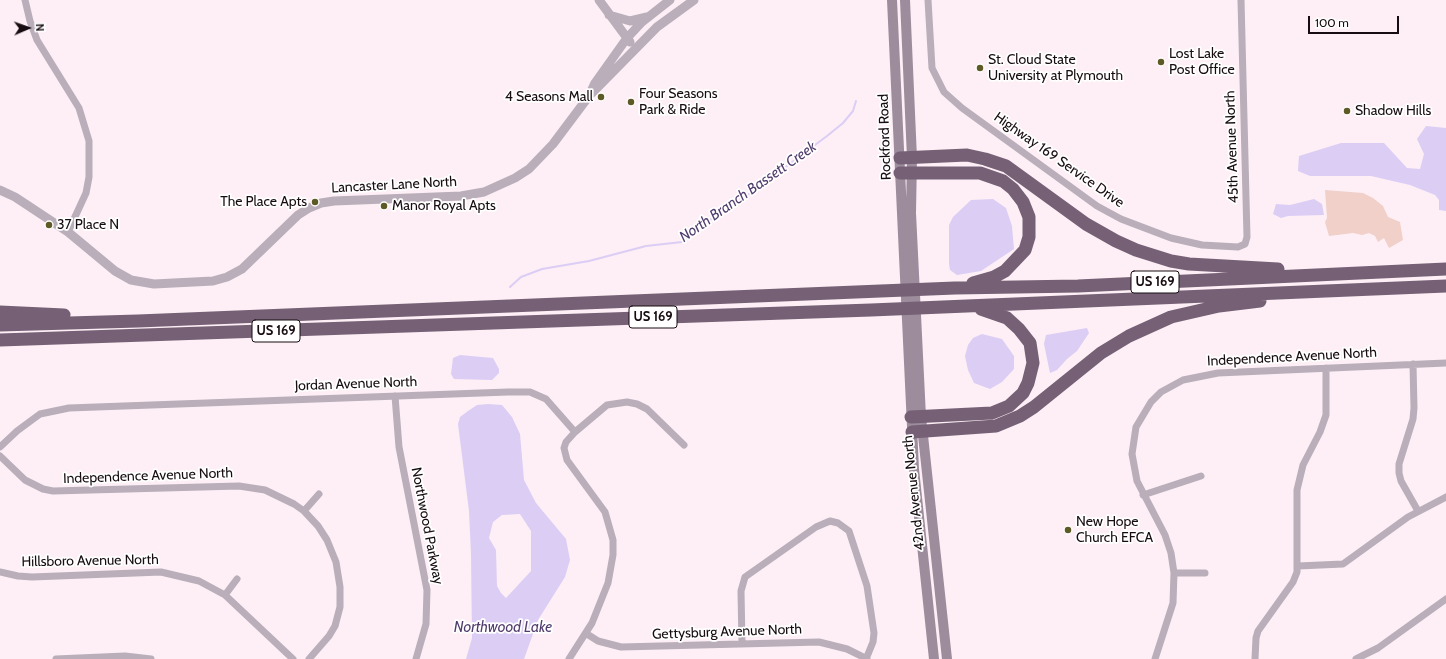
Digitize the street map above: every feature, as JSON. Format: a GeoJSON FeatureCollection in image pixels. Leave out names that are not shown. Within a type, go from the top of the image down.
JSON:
{"type":"FeatureCollection","features":[{"type":"Feature","properties":{"kind":"highway"},"geometry":{"type":"LineString","coordinates":[[906,158],[967,155],[1006,166],[1073,215],[1102,234],[1136,250],[1171,261],[1222,266],[1356,272]]}},
{"type":"Feature","properties":{"kind":"highway"},"geometry":{"type":"LineString","coordinates":[[906,173],[980,173],[990,176],[1003,181],[1013,190],[1026,210],[1029,223],[1027,245],[1013,263],[1005,271],[994,277],[955,288]]}},
{"type":"Feature","properties":{"kind":"highway","name":"US 169"},"geometry":{"type":"LineString","coordinates":[[0,325],[138,321],[955,288],[1094,285],[1446,269]]}},
{"type":"Feature","properties":{"kind":"highway","name":"US 169"},"geometry":{"type":"LineString","coordinates":[[0,340],[972,306],[1446,286]]}},
{"type":"Feature","properties":{"kind":"highway"},"geometry":{"type":"LineString","coordinates":[[917,431],[996,426],[1020,416],[1110,347],[1129,336],[1171,317],[1219,306],[1306,296],[1335,290]]}},
{"type":"Feature","properties":{"kind":"highway"},"geometry":{"type":"LineString","coordinates":[[916,417],[998,412],[1009,406],[1026,388],[1033,363],[1030,343],[1019,329],[1007,318],[972,306]]}},
{"type":"Feature","properties":{"kind":"highway"},"geometry":{"type":"LineString","coordinates":[[0,312],[138,321]]}},
{"type":"Feature","properties":{"kind":"highway"},"geometry":{"type":"LineString","coordinates":[[0,348],[116,336]]}},
{"type":"Feature","properties":{"kind":"main road","name":"Rockford Road"},"geometry":{"type":"LineString","coordinates":[[892,0],[906,158]]}},
{"type":"Feature","properties":{"kind":"main road","name":"Rockford Road"},"geometry":{"type":"LineString","coordinates":[[905,0],[906,173],[912,324]]}},
{"type":"Feature","properties":{"kind":"main road","name":"42nd Avenue North"},"geometry":{"type":"LineString","coordinates":[[912,324],[917,431],[946,659]]}},
{"type":"Feature","properties":{"kind":"main road","name":"42nd Avenue North"},"geometry":{"type":"LineString","coordinates":[[917,431],[916,491],[934,659]]}},
{"type":"Feature","properties":{"kind":"street"},"geometry":{"type":"LineString","coordinates":[[25,0],[30,21],[37,40],[79,108],[89,141],[90,161],[87,188],[80,209],[68,232]]}},
{"type":"Feature","properties":{"kind":"street"},"geometry":{"type":"LineString","coordinates":[[599,0],[635,48]]}},
{"type":"Feature","properties":{"kind":"street","name":"Lancaster Lane North"},"geometry":{"type":"LineString","coordinates":[[589,96],[595,83],[627,38],[648,17],[670,0]]}},
{"type":"Feature","properties":{"kind":"street","name":"Lancaster Lane North"},"geometry":{"type":"LineString","coordinates":[[0,190],[15,197],[68,232],[115,271],[131,280],[147,284],[213,281],[227,277],[242,269],[298,215],[321,203],[334,201],[461,196],[484,192],[500,186],[529,168],[542,157],[589,96],[601,86],[635,48],[675,12],[694,0]]}},
{"type":"Feature","properties":{"kind":"street","name":"Highway 169 Service Drive"},"geometry":{"type":"LineString","coordinates":[[928,0],[931,62],[939,85],[944,92],[962,108],[1092,202],[1121,220],[1150,232],[1191,243],[1229,247],[1238,247],[1245,244]]}},
{"type":"Feature","properties":{"kind":"street","name":"45th Avenue North"},"geometry":{"type":"LineString","coordinates":[[1240,0],[1247,218],[1247,237],[1245,244]]}},
{"type":"Feature","properties":{"kind":"street"},"geometry":{"type":"LineString","coordinates":[[610,15],[630,20],[648,17]]}},
{"type":"Feature","properties":{"kind":"street","name":"Independence Avenue North"},"geometry":{"type":"LineString","coordinates":[[1155,659],[1173,603],[1174,573],[1171,553],[1165,535],[1143,495],[1134,468],[1133,440],[1136,427],[1143,415],[1161,392],[1183,380],[1204,375],[1241,371],[1446,363]]}},
{"type":"Feature","properties":{"kind":"street"},"geometry":{"type":"LineString","coordinates":[[1413,364],[1413,419],[1399,464],[1399,472],[1401,481],[1418,511]]}},
{"type":"Feature","properties":{"kind":"street"},"geometry":{"type":"LineString","coordinates":[[1255,659],[1256,638],[1258,631],[1293,582],[1298,566],[1297,490],[1303,465],[1320,432],[1326,415],[1326,368]]}},
{"type":"Feature","properties":{"kind":"street","name":"Jordan Avenue North"},"geometry":{"type":"LineString","coordinates":[[0,447],[17,431],[40,414],[69,408],[530,392],[542,397],[552,404],[575,432]]}},
{"type":"Feature","properties":{"kind":"street","name":"Northwood Parkway"},"geometry":{"type":"LineString","coordinates":[[395,396],[399,447],[427,590],[426,624],[416,659]]}},
{"type":"Feature","properties":{"kind":"street"},"geometry":{"type":"LineString","coordinates":[[569,659],[587,634],[599,607],[612,569],[613,540],[605,512],[564,454],[566,442],[575,432],[607,405],[627,402],[637,404],[646,409],[684,445]]}},
{"type":"Feature","properties":{"kind":"street","name":"Independence Avenue North"},"geometry":{"type":"LineString","coordinates":[[0,456],[25,480],[43,489],[64,492],[239,486],[265,490],[280,496],[304,511],[318,526],[334,555],[338,571],[341,598],[338,618],[335,626],[329,636],[308,659]]}},
{"type":"Feature","properties":{"kind":"street"},"geometry":{"type":"LineString","coordinates":[[1143,495],[1201,476]]}},
{"type":"Feature","properties":{"kind":"street"},"geometry":{"type":"LineString","coordinates":[[304,511],[319,494]]}},
{"type":"Feature","properties":{"kind":"street"},"geometry":{"type":"LineString","coordinates":[[1298,566],[1344,564],[1418,511],[1446,497]]}},
{"type":"Feature","properties":{"kind":"street"},"geometry":{"type":"LineString","coordinates":[[742,644],[742,582],[750,573],[823,522],[838,522],[849,531],[853,537],[869,594],[874,642],[866,659]]}},
{"type":"Feature","properties":{"kind":"street","name":"Hillsboro Avenue North"},"geometry":{"type":"LineString","coordinates":[[0,572],[32,577],[161,572],[199,581],[225,595],[293,659]]}},
{"type":"Feature","properties":{"kind":"street"},"geometry":{"type":"LineString","coordinates":[[1174,573],[1205,573]]}},
{"type":"Feature","properties":{"kind":"street"},"geometry":{"type":"LineString","coordinates":[[225,595],[237,579]]}},
{"type":"Feature","properties":{"kind":"street"},"geometry":{"type":"LineString","coordinates":[[1356,659],[1378,648],[1446,599]]}},
{"type":"Feature","properties":{"kind":"street","name":"Gettysburg Avenue North"},"geometry":{"type":"LineString","coordinates":[[587,634],[598,641],[622,648],[819,642],[847,649],[866,659]]}},
{"type":"Feature","properties":{"kind":"street"},"geometry":{"type":"LineString","coordinates":[[56,659],[125,656],[151,659]]}},
{"type":"Feature","properties":{"kind":"shaded area"},"geometry":{"type":"Polygon","coordinates":[[[1325,190],[1363,193],[1373,198],[1383,206],[1388,217],[1400,222],[1403,240],[1389,248],[1384,238],[1378,242],[1375,236],[1369,233],[1362,235],[1353,233],[1329,236],[1325,222],[1327,218],[1325,190]]]}},
{"type":"Feature","properties":{"kind":"water"},"geometry":{"type":"Polygon","coordinates":[[[1426,126],[1446,128],[1446,211],[1439,210],[1439,200],[1435,195],[1410,185],[1371,176],[1310,176],[1298,171],[1299,156],[1341,143],[1384,143],[1407,168],[1420,169],[1424,154],[1417,139],[1426,126]]]}},
{"type":"Feature","properties":{"kind":"water"},"geometry":{"type":"Polygon","coordinates":[[[993,199],[1006,208],[1012,226],[1014,249],[981,271],[957,275],[950,270],[949,264],[949,225],[953,217],[971,200],[993,199]]]}},
{"type":"Feature","properties":{"kind":"water"},"geometry":{"type":"Polygon","coordinates":[[[1314,199],[1322,204],[1324,215],[1288,216],[1281,218],[1273,214],[1276,204],[1290,205],[1314,199]]]}},
{"type":"Feature","properties":{"kind":"water"},"geometry":{"type":"Polygon","coordinates":[[[1087,328],[1089,333],[1077,351],[1057,370],[1050,373],[1044,344],[1046,335],[1087,328]]]}},
{"type":"Feature","properties":{"kind":"water"},"geometry":{"type":"Polygon","coordinates":[[[982,334],[1002,339],[1014,356],[1014,369],[1002,382],[990,389],[974,383],[968,370],[965,356],[968,345],[973,338],[982,334]]]}},
{"type":"Feature","properties":{"kind":"water"},"geometry":{"type":"Polygon","coordinates":[[[460,355],[493,358],[499,369],[499,373],[492,380],[454,379],[451,374],[453,358],[460,355]]]}},
{"type":"Feature","properties":{"kind":"water","name":"Northwood Lake"},"geometry":{"type":"Polygon","coordinates":[[[477,405],[502,405],[512,417],[520,434],[524,480],[536,503],[566,539],[570,560],[565,577],[538,620],[524,659],[466,659],[472,638],[471,554],[469,511],[458,424],[460,417],[477,405]],[[520,514],[502,515],[493,522],[489,538],[496,550],[497,586],[506,598],[531,571],[531,531],[520,514]]]}},
{"type":"Feature","properties":{"kind":"waterway","name":"North Branch Bassett Creek"},"geometry":{"type":"LineString","coordinates":[[510,287],[521,277],[542,269],[589,261],[646,246],[682,242],[719,213],[752,192],[827,136],[843,123],[853,111],[856,101]]}},
{"type":"Feature","properties":{"kind":"place","name":"Lost Lake Post Office"},"geometry":{"type":"Point","coordinates":[1161,62]}},
{"type":"Feature","properties":{"kind":"place","name":"St. Cloud State University at Plymouth"},"geometry":{"type":"Point","coordinates":[980,68]}},
{"type":"Feature","properties":{"kind":"place","name":"4 Seasons Mall"},"geometry":{"type":"Point","coordinates":[601,97]}},
{"type":"Feature","properties":{"kind":"place","name":"Four Seasons Park & Ride"},"geometry":{"type":"Point","coordinates":[631,102]}},
{"type":"Feature","properties":{"kind":"place","name":"Shadow Hills"},"geometry":{"type":"Point","coordinates":[1347,111]}},
{"type":"Feature","properties":{"kind":"place","name":"The Place Apts"},"geometry":{"type":"Point","coordinates":[315,202]}},
{"type":"Feature","properties":{"kind":"place","name":"Manor Royal Apts"},"geometry":{"type":"Point","coordinates":[384,206]}},
{"type":"Feature","properties":{"kind":"place","name":"37 Place N"},"geometry":{"type":"Point","coordinates":[49,225]}},
{"type":"Feature","properties":{"kind":"place","name":"New Hope Church EFCA"},"geometry":{"type":"Point","coordinates":[1068,530]}}]}
